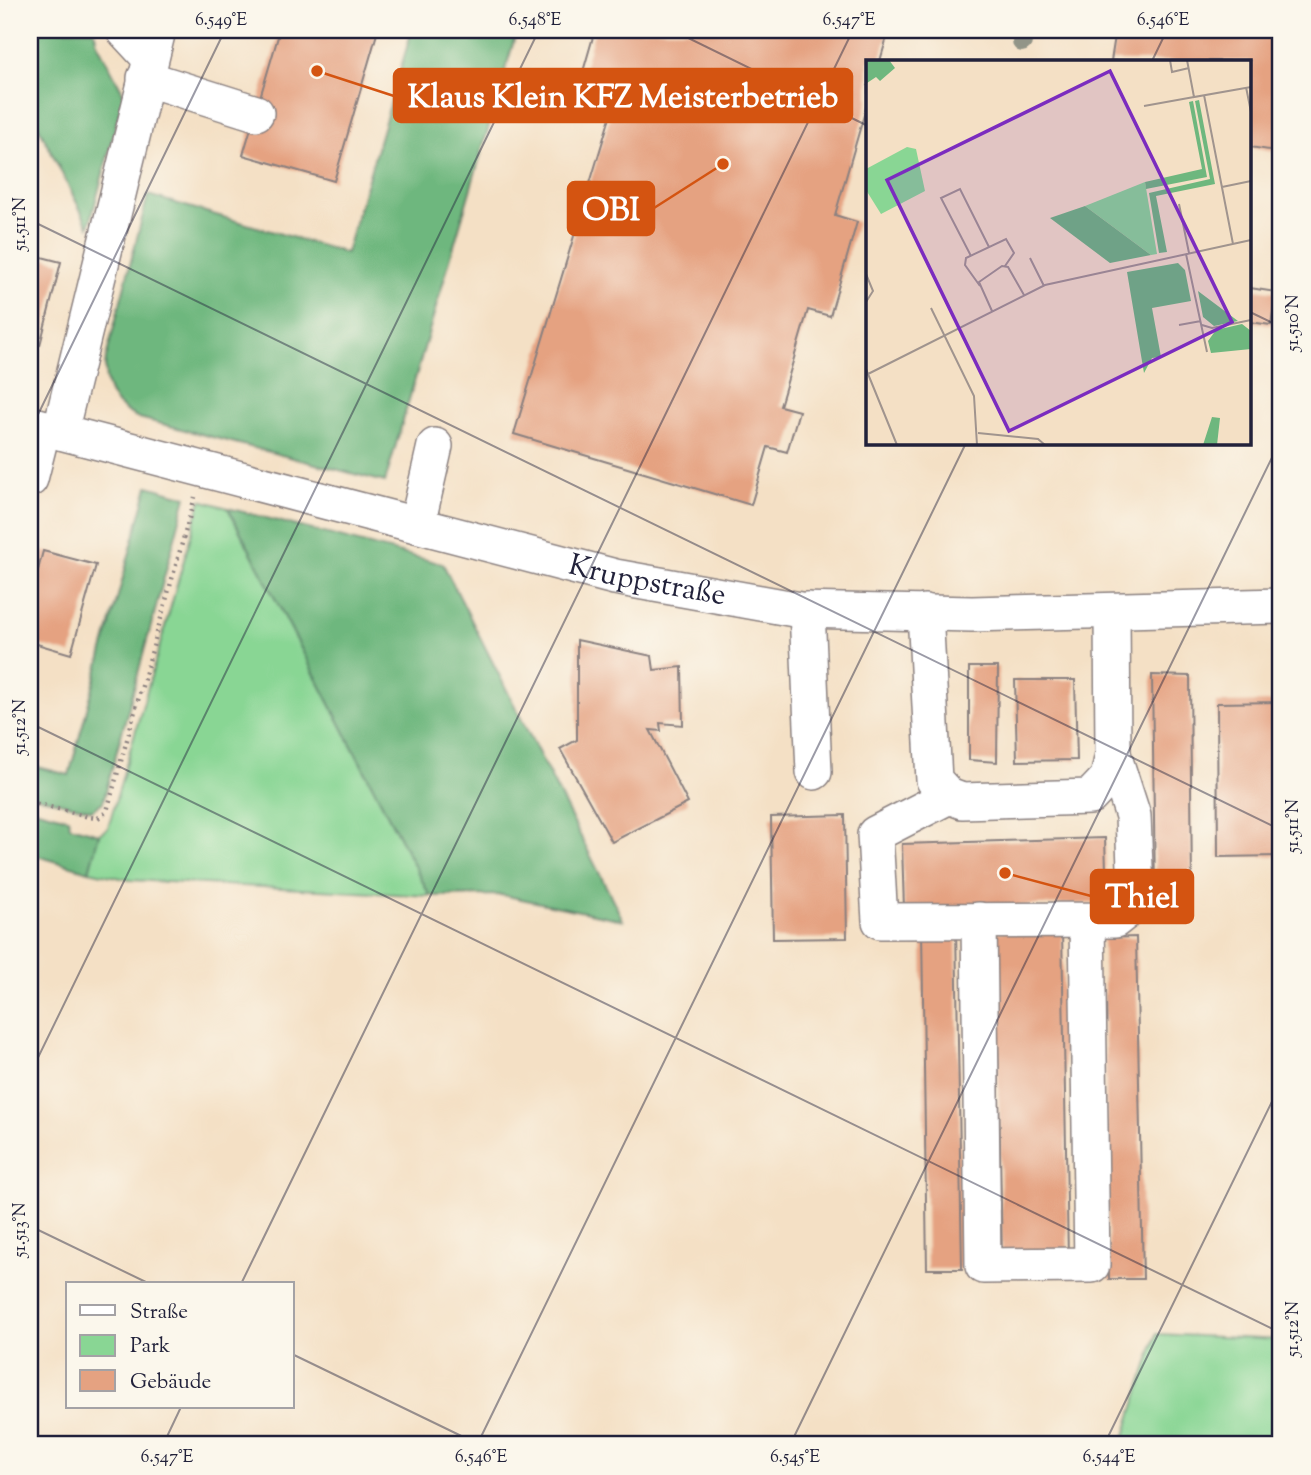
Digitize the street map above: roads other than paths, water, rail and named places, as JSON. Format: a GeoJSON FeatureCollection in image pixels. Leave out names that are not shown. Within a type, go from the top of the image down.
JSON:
{"type":"FeatureCollection","features":[{"type":"Feature","properties":{"kind":"street"},"geometry":{"type":"LineString","coordinates":[[124,30],[151,55],[256,113]]}},
{"type":"Feature","properties":{"kind":"street"},"geometry":{"type":"LineString","coordinates":[[30,479],[151,55]]}},
{"type":"Feature","properties":{"kind":"street","name":"Kruppstraße"},"geometry":{"type":"LineString","coordinates":[[44,428],[615,577],[807,610],[1112,611],[1281,606]]}},
{"type":"Feature","properties":{"kind":"street"},"geometry":{"type":"LineString","coordinates":[[416,525],[435,446]]}},
{"type":"Feature","properties":{"kind":"street"},"geometry":{"type":"LineString","coordinates":[[807,610],[814,772]]}},
{"type":"Feature","properties":{"kind":"street"},"geometry":{"type":"LineString","coordinates":[[925,612],[934,780],[948,796],[962,801],[1090,797],[1108,778],[1113,754],[1112,611]]}},
{"type":"Feature","properties":{"kind":"street"},"geometry":{"type":"LineString","coordinates":[[948,796],[875,834],[880,921],[1115,920],[1129,909],[1136,892],[1133,816],[1113,754]]}},
{"type":"Feature","properties":{"kind":"street"},"geometry":{"type":"LineString","coordinates":[[979,920],[983,1266],[1092,1265],[1087,921]]}},
{"type":"Feature","properties":{"kind":"place","name":"Klaus Klein KFZ Meisterbetrieb"},"geometry":{"type":"Point","coordinates":[317,71]}},
{"type":"Feature","properties":{"kind":"place","name":"OBI"},"geometry":{"type":"Point","coordinates":[723,164]}},
{"type":"Feature","properties":{"kind":"place","name":"Thiel"},"geometry":{"type":"Point","coordinates":[1005,873]}}]}
